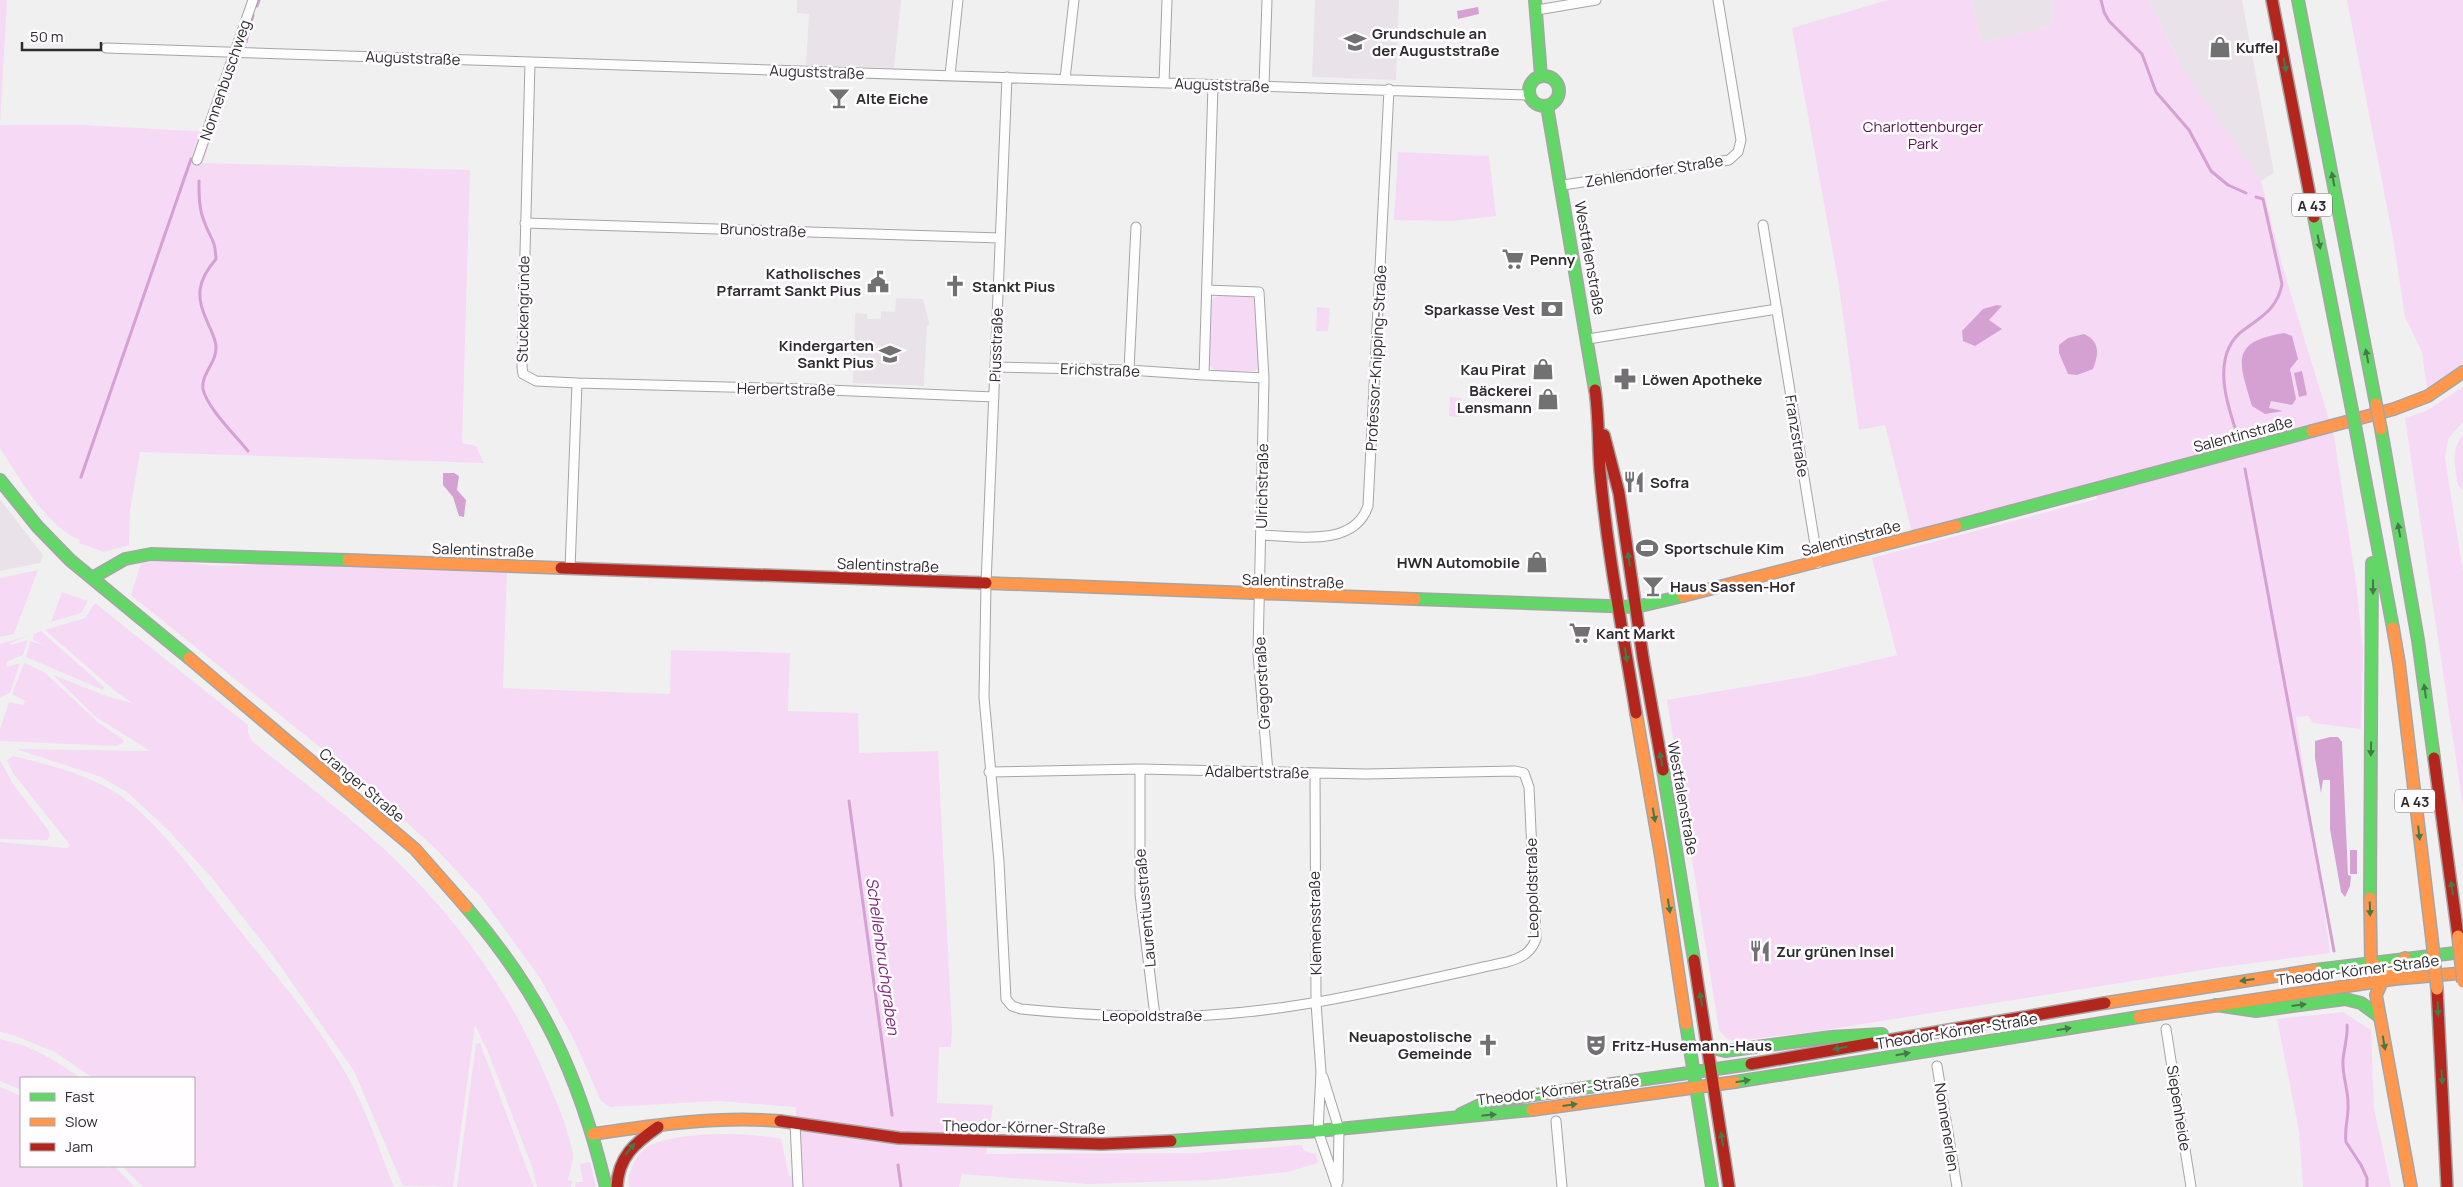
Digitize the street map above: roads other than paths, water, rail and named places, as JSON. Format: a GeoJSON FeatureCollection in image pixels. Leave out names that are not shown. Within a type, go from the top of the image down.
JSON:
{"type":"FeatureCollection","features":[{"type":"Feature","properties":{"kind":"main road","name":"A 43"},"geometry":{"type":"LineString","coordinates":[[2272,0],[2358,436],[2398,663],[2437,989],[2447,1187]]}},
{"type":"Feature","properties":{"kind":"main road","name":"A 43"},"geometry":{"type":"LineString","coordinates":[[2298,0],[2381,429],[2418,640],[2463,982]]}},
{"type":"Feature","properties":{"kind":"main road"},"geometry":{"type":"LineString","coordinates":[[1536,5],[1541,76]]}},
{"type":"Feature","properties":{"kind":"main road"},"geometry":{"type":"LineString","coordinates":[[1541,76],[1554,80],[1559,88],[1558,98],[1547,106],[1538,105],[1529,95],[1531,83],[1541,76]]}},
{"type":"Feature","properties":{"kind":"main road","name":"Westfalenstraße"},"geometry":{"type":"LineString","coordinates":[[1547,106],[1563,186],[1599,416],[1600,469],[1618,607],[1663,866],[1695,1088],[1712,1187]]}},
{"type":"Feature","properties":{"kind":"main road","name":"Salentinstraße"},"geometry":{"type":"LineString","coordinates":[[92,578],[124,558],[138,554],[162,553],[1260,595],[1636,607],[1818,563],[2394,409],[2428,396],[2463,372]]}},
{"type":"Feature","properties":{"kind":"main road","name":"Westfalenstraße"},"geometry":{"type":"LineString","coordinates":[[1599,416],[1620,493],[1636,607],[1709,1047],[1729,1187]]}},
{"type":"Feature","properties":{"kind":"main road","name":"Cranger Straße"},"geometry":{"type":"LineString","coordinates":[[0,480],[60,551],[416,849],[498,944],[535,999],[567,1062],[593,1134],[606,1187]]}},
{"type":"Feature","properties":{"kind":"main road"},"geometry":{"type":"LineString","coordinates":[[2367,486],[2373,570],[2369,860],[2371,962],[2382,976]]}},
{"type":"Feature","properties":{"kind":"main road","name":"Theodor-Körner-Straße"},"geometry":{"type":"LineString","coordinates":[[1456,1116],[1486,1102],[1712,1070],[1922,1032],[2163,992],[2371,962],[2463,952]]}},
{"type":"Feature","properties":{"kind":"main road"},"geometry":{"type":"LineString","coordinates":[[2406,958],[2382,976],[2376,995],[2411,1187]]}},
{"type":"Feature","properties":{"kind":"main road","name":"Theodor-Körner-Straße"},"geometry":{"type":"LineString","coordinates":[[593,1134],[662,1124],[743,1118],[795,1123],[899,1138],[1092,1144],[1221,1139],[1318,1131],[1521,1111],[1695,1088],[2216,1005],[2382,976],[2395,979],[2463,973]]}},
{"type":"Feature","properties":{"kind":"main road"},"geometry":{"type":"LineString","coordinates":[[2216,1005],[2256,1011],[2345,1000],[2362,1003],[2380,1017]]}},
{"type":"Feature","properties":{"kind":"main road","name":"Theodor-Körner-Straße"},"geometry":{"type":"LineString","coordinates":[[1709,1047],[1725,1051],[1831,1037],[1922,1032]]}},
{"type":"Feature","properties":{"kind":"main road"},"geometry":{"type":"LineString","coordinates":[[617,1187],[616,1175],[628,1149],[662,1124]]}},
{"type":"Feature","properties":{"kind":"street","name":"Nonnenbuschweg"},"geometry":{"type":"LineString","coordinates":[[197,160],[253,0]]}},
{"type":"Feature","properties":{"kind":"street"},"geometry":{"type":"LineString","coordinates":[[950,75],[958,0]]}},
{"type":"Feature","properties":{"kind":"street"},"geometry":{"type":"LineString","coordinates":[[1064,79],[1074,0]]}},
{"type":"Feature","properties":{"kind":"street"},"geometry":{"type":"LineString","coordinates":[[1164,83],[1167,0]]}},
{"type":"Feature","properties":{"kind":"street"},"geometry":{"type":"LineString","coordinates":[[1264,86],[1267,0]]}},
{"type":"Feature","properties":{"kind":"street"},"geometry":{"type":"LineString","coordinates":[[1536,5],[1596,0]]}},
{"type":"Feature","properties":{"kind":"street","name":"Zehlendorfer Straße"},"geometry":{"type":"LineString","coordinates":[[1563,186],[1729,160],[1735,156],[1741,140],[1718,0]]}},
{"type":"Feature","properties":{"kind":"street","name":"Auguststraße"},"geometry":{"type":"LineString","coordinates":[[106,48],[1529,95]]}},
{"type":"Feature","properties":{"kind":"street","name":"Stuckengründe"},"geometry":{"type":"LineString","coordinates":[[530,62],[523,374],[536,381],[578,383]]}},
{"type":"Feature","properties":{"kind":"street","name":"Piusstraße"},"geometry":{"type":"LineString","coordinates":[[986,584],[1007,77]]}},
{"type":"Feature","properties":{"kind":"street"},"geometry":{"type":"LineString","coordinates":[[1213,85],[1204,375],[1264,378]]}},
{"type":"Feature","properties":{"kind":"street","name":"Professor-Knipping-Straße"},"geometry":{"type":"LineString","coordinates":[[1261,535],[1315,536],[1346,531],[1357,525],[1365,515],[1368,506],[1389,89]]}},
{"type":"Feature","properties":{"kind":"street","name":"Brunostraße"},"geometry":{"type":"LineString","coordinates":[[525,223],[1000,238]]}},
{"type":"Feature","properties":{"kind":"street","name":"Franzstraße"},"geometry":{"type":"LineString","coordinates":[[1763,225],[1818,563]]}},
{"type":"Feature","properties":{"kind":"street"},"geometry":{"type":"LineString","coordinates":[[1129,370],[1136,227]]}},
{"type":"Feature","properties":{"kind":"street","name":"Ulrichstraße"},"geometry":{"type":"LineString","coordinates":[[1207,290],[1259,292],[1264,378],[1260,595]]}},
{"type":"Feature","properties":{"kind":"street"},"geometry":{"type":"LineString","coordinates":[[1588,339],[1777,309]]}},
{"type":"Feature","properties":{"kind":"street","name":"Erichstraße"},"geometry":{"type":"LineString","coordinates":[[995,367],[1129,370],[1204,375]]}},
{"type":"Feature","properties":{"kind":"street"},"geometry":{"type":"LineString","coordinates":[[570,569],[578,383]]}},
{"type":"Feature","properties":{"kind":"street","name":"Herbertstraße"},"geometry":{"type":"LineString","coordinates":[[578,383],[804,388],[994,397]]}},
{"type":"Feature","properties":{"kind":"street","name":"Leopoldstraße"},"geometry":{"type":"LineString","coordinates":[[986,584],[984,697],[989,772],[999,862],[1006,1000],[1012,1006],[1021,1009],[1116,1017],[1211,1015],[1316,1003],[1507,962],[1521,957],[1533,948],[1536,939],[1529,787],[1524,773]]}},
{"type":"Feature","properties":{"kind":"street","name":"Gregorstraße"},"geometry":{"type":"LineString","coordinates":[[1260,595],[1258,654],[1268,772]]}},
{"type":"Feature","properties":{"kind":"street","name":"Adalbertstraße"},"geometry":{"type":"LineString","coordinates":[[989,772],[1140,769],[1315,773],[1515,771],[1524,773]]}},
{"type":"Feature","properties":{"kind":"street","name":"Laurentiusstraße"},"geometry":{"type":"LineString","coordinates":[[1140,769],[1140,894],[1155,1016]]}},
{"type":"Feature","properties":{"kind":"street","name":"Klemensstraße"},"geometry":{"type":"LineString","coordinates":[[1315,773],[1316,1003],[1321,1072],[1318,1131]]}},
{"type":"Feature","properties":{"kind":"street","name":"Siepenheide"},"geometry":{"type":"LineString","coordinates":[[2166,1028],[2191,1187]]}},
{"type":"Feature","properties":{"kind":"street","name":"Nonnenerlen"},"geometry":{"type":"LineString","coordinates":[[1937,1066],[1957,1187]]}},
{"type":"Feature","properties":{"kind":"street","name":"Klemensstraße"},"geometry":{"type":"LineString","coordinates":[[1321,1072],[1339,1129],[1337,1187]]}},
{"type":"Feature","properties":{"kind":"street"},"geometry":{"type":"LineString","coordinates":[[1556,1121],[1562,1187]]}},
{"type":"Feature","properties":{"kind":"street"},"geometry":{"type":"LineString","coordinates":[[795,1123],[798,1187]]}},
{"type":"Feature","properties":{"kind":"street"},"geometry":{"type":"LineString","coordinates":[[1318,1131],[1337,1187]]}},
{"type":"Feature","properties":{"kind":"waterway"},"geometry":{"type":"LineString","coordinates":[[257,6],[259,0]]}},
{"type":"Feature","properties":{"kind":"waterway"},"geometry":{"type":"LineString","coordinates":[[2101,0],[2109,21],[2142,54],[2156,92],[2189,130],[2211,171],[2228,185],[2246,193]]}},
{"type":"Feature","properties":{"kind":"waterway"},"geometry":{"type":"LineString","coordinates":[[246,42],[253,15]]}},
{"type":"Feature","properties":{"kind":"waterway"},"geometry":{"type":"LineString","coordinates":[[81,477],[191,159]]}},
{"type":"Feature","properties":{"kind":"waterway"},"geometry":{"type":"LineString","coordinates":[[199,181],[201,212],[213,242],[216,259],[205,274],[200,288],[203,312],[214,336],[216,346],[214,358],[204,378],[203,389],[210,405],[222,422],[248,451]]}},
{"type":"Feature","properties":{"kind":"waterway"},"geometry":{"type":"LineString","coordinates":[[2240,442],[2224,382],[2224,367],[2227,353],[2234,340],[2273,305],[2282,284],[2263,199],[2256,197]]}},
{"type":"Feature","properties":{"kind":"waterway"},"geometry":{"type":"LineString","coordinates":[[2245,469],[2334,951]]}},
{"type":"Feature","properties":{"kind":"waterway","name":"Schellenbruchgraben"},"geometry":{"type":"LineString","coordinates":[[849,801],[892,1115]]}},
{"type":"Feature","properties":{"kind":"waterway"},"geometry":{"type":"LineString","coordinates":[[2347,1025],[2343,1066],[2348,1103],[2346,1142],[2361,1165],[2367,1178],[2367,1187]]}},
{"type":"Feature","properties":{"kind":"waterway","name":"Schellenbruchgraben"},"geometry":{"type":"LineString","coordinates":[[898,1165],[901,1187]]}},
{"type":"Feature","properties":{"kind":"place","name":"Grundschule an der Auguststraße"},"geometry":{"type":"Point","coordinates":[1355,42]}},
{"type":"Feature","properties":{"kind":"place","name":"Kuffel"},"geometry":{"type":"Point","coordinates":[2220,47]}},
{"type":"Feature","properties":{"kind":"place","name":"Alte Eiche"},"geometry":{"type":"Point","coordinates":[839,98]}},
{"type":"Feature","properties":{"kind":"place","name":"Penny"},"geometry":{"type":"Point","coordinates":[1513,259]}},
{"type":"Feature","properties":{"kind":"place","name":"Katholisches Pfarramt Sankt Pius"},"geometry":{"type":"Point","coordinates":[878,282]}},
{"type":"Feature","properties":{"kind":"place","name":"Stankt Pius"},"geometry":{"type":"Point","coordinates":[955,286]}},
{"type":"Feature","properties":{"kind":"place","name":"Sparkasse Vest"},"geometry":{"type":"Point","coordinates":[1552,309]}},
{"type":"Feature","properties":{"kind":"place","name":"Kindergarten Sankt Pius"},"geometry":{"type":"Point","coordinates":[890,354]}},
{"type":"Feature","properties":{"kind":"place","name":"Kau Pirat"},"geometry":{"type":"Point","coordinates":[1543,369]}},
{"type":"Feature","properties":{"kind":"place","name":"Löwen Apotheke"},"geometry":{"type":"Point","coordinates":[1625,379]}},
{"type":"Feature","properties":{"kind":"place","name":"Bäckerei Lensmann"},"geometry":{"type":"Point","coordinates":[1548,399]}},
{"type":"Feature","properties":{"kind":"place","name":"Sofra"},"geometry":{"type":"Point","coordinates":[1634,482]}},
{"type":"Feature","properties":{"kind":"place","name":"Sportschule Kim"},"geometry":{"type":"Point","coordinates":[1647,548]}},
{"type":"Feature","properties":{"kind":"place","name":"HWN Automobile"},"geometry":{"type":"Point","coordinates":[1537,562]}},
{"type":"Feature","properties":{"kind":"place","name":"Haus Sassen-Hof"},"geometry":{"type":"Point","coordinates":[1653,586]}},
{"type":"Feature","properties":{"kind":"place","name":"Kant Markt"},"geometry":{"type":"Point","coordinates":[1580,633]}},
{"type":"Feature","properties":{"kind":"place","name":"Zur grünen Insel"},"geometry":{"type":"Point","coordinates":[1760,951]}},
{"type":"Feature","properties":{"kind":"place","name":"Neuapostolische Gemeinde"},"geometry":{"type":"Point","coordinates":[1488,1045]}},
{"type":"Feature","properties":{"kind":"place","name":"Fritz-Husemann-Haus"},"geometry":{"type":"Point","coordinates":[1596,1045]}},
{"type":"Feature","properties":{"kind":"park label","name":"Charlottenburger Park"},"geometry":{"type":"Point","coordinates":[1923,134]}}]}
